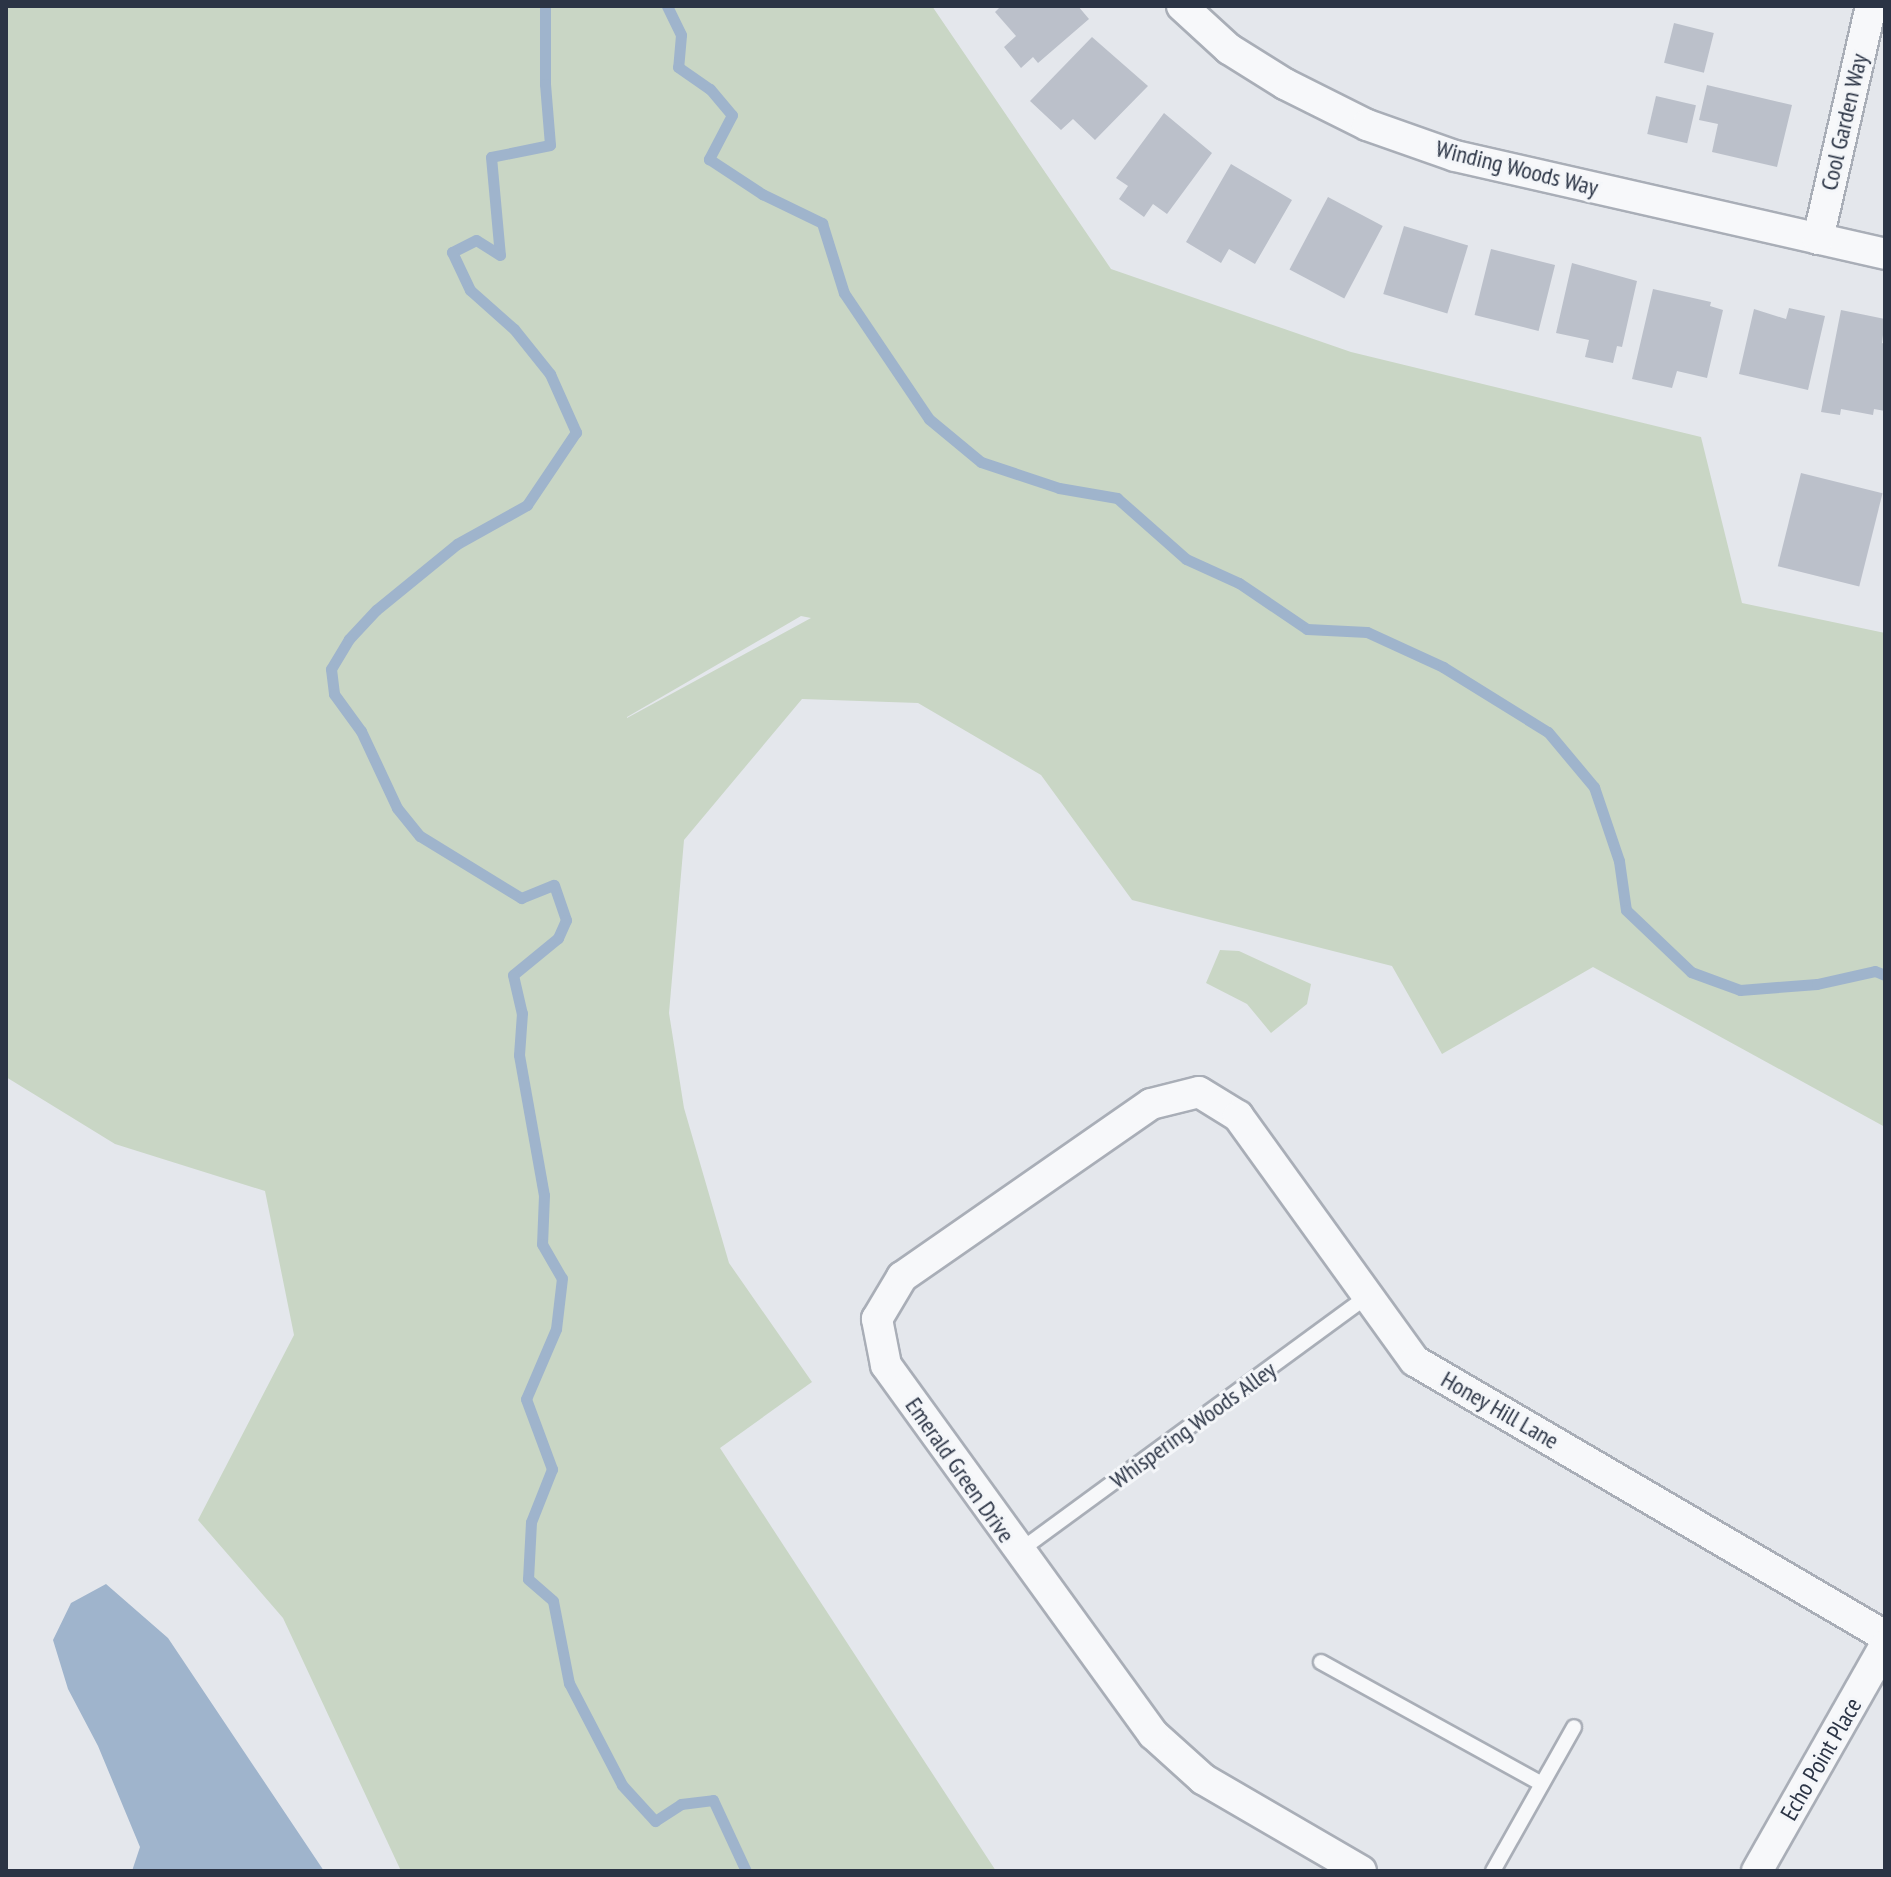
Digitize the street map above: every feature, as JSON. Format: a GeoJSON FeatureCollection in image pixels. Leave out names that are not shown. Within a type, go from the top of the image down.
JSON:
{"type":"FeatureCollection","features":[{"type":"Feature","properties":{"kind":"street","name":"Winding Woods Way"},"geometry":{"type":"LineString","coordinates":[[1182,6],[1229,49],[1285,84],[1367,125],[1455,156],[1885,254]]}},
{"type":"Feature","properties":{"kind":"street","name":"Cool Garden Way"},"geometry":{"type":"LineString","coordinates":[[1818,239],[1871,6]]}},
{"type":"Feature","properties":{"kind":"street","name":"Honey Hill Lane"},"geometry":{"type":"LineString","coordinates":[[1199,1092],[1238,1116],[1415,1361],[1885,1636]]}},
{"type":"Feature","properties":{"kind":"street","name":"Emerald Green Drive"},"geometry":{"type":"LineString","coordinates":[[1199,1092],[1151,1104],[902,1277],[877,1319],[886,1365],[1018,1552],[1153,1734],[1203,1779],[1361,1871]]}},
{"type":"Feature","properties":{"kind":"street","name":"Echo Point Place"},"geometry":{"type":"LineString","coordinates":[[1757,1871],[1885,1646]]}},
{"type":"Feature","properties":{"kind":"lane","name":"Whispering Woods Alley"},"geometry":{"type":"LineString","coordinates":[[1018,1552],[1367,1297]]}},
{"type":"Feature","properties":{"kind":"lane"},"geometry":{"type":"LineString","coordinates":[[1321,1662],[1542,1784]]}},
{"type":"Feature","properties":{"kind":"lane"},"geometry":{"type":"LineString","coordinates":[[1493,1871],[1574,1727]]}},
{"type":"Feature","properties":{"kind":"green space"},"geometry":{"type":"Polygon","coordinates":[[[6,6],[932,6],[1111,269],[1351,352],[1701,437],[1742,603],[1885,633],[1885,1127],[1593,967],[1442,1054],[1392,966],[1132,900],[1041,775],[918,703],[802,699],[684,840],[669,1013],[684,1108],[729,1263],[812,1382],[720,1448],[996,1871],[401,1871],[283,1618],[198,1520],[294,1335],[265,1191],[115,1144],[6,1077],[6,6]],[[801,616],[627,718],[811,618],[801,616]]]}},
{"type":"Feature","properties":{"kind":"green space"},"geometry":{"type":"Polygon","coordinates":[[[1220,950],[1239,951],[1311,984],[1307,1004],[1271,1033],[1247,1004],[1206,983],[1220,950]]]}},
{"type":"Feature","properties":{"kind":"water"},"geometry":{"type":"Polygon","coordinates":[[[106,1584],[168,1638],[324,1871],[132,1871],[140,1847],[98,1746],[68,1689],[53,1640],[71,1603],[106,1584]]]}},
{"type":"Feature","properties":{"kind":"building"},"geometry":{"type":"Polygon","coordinates":[[[1001,6],[1078,6],[1089,19],[1038,63],[1033,57],[1021,68],[1004,47],[1016,36],[995,12],[1001,6]]]}},
{"type":"Feature","properties":{"kind":"building"},"geometry":{"type":"Polygon","coordinates":[[[1674,23],[1714,33],[1704,73],[1664,63],[1674,23]]]}},
{"type":"Feature","properties":{"kind":"building"},"geometry":{"type":"Polygon","coordinates":[[[1092,37],[1148,86],[1095,140],[1073,119],[1061,130],[1030,101],[1092,37]]]}},
{"type":"Feature","properties":{"kind":"building"},"geometry":{"type":"Polygon","coordinates":[[[1707,85],[1792,105],[1777,167],[1712,152],[1718,124],[1699,120],[1707,85]]]}},
{"type":"Feature","properties":{"kind":"building"},"geometry":{"type":"Polygon","coordinates":[[[1656,96],[1696,105],[1687,143],[1647,134],[1656,96]]]}},
{"type":"Feature","properties":{"kind":"building"},"geometry":{"type":"Polygon","coordinates":[[[1164,113],[1212,153],[1167,214],[1153,204],[1144,217],[1119,199],[1128,186],[1116,178],[1164,113]]]}},
{"type":"Feature","properties":{"kind":"building"},"geometry":{"type":"Polygon","coordinates":[[[1231,164],[1292,200],[1255,264],[1229,249],[1221,263],[1186,242],[1231,164]]]}},
{"type":"Feature","properties":{"kind":"building"},"geometry":{"type":"Polygon","coordinates":[[[1328,197],[1383,226],[1344,299],[1290,269],[1328,197]]]}},
{"type":"Feature","properties":{"kind":"building"},"geometry":{"type":"Polygon","coordinates":[[[1404,226],[1468,246],[1447,313],[1383,294],[1404,226]]]}},
{"type":"Feature","properties":{"kind":"building"},"geometry":{"type":"Polygon","coordinates":[[[1491,249],[1555,265],[1539,331],[1475,315],[1491,249]]]}},
{"type":"Feature","properties":{"kind":"building"},"geometry":{"type":"Polygon","coordinates":[[[1572,263],[1637,281],[1622,347],[1617,346],[1613,363],[1585,357],[1589,340],[1556,333],[1572,263]]]}},
{"type":"Feature","properties":{"kind":"building"},"geometry":{"type":"Polygon","coordinates":[[[1653,289],[1711,302],[1710,306],[1723,310],[1707,378],[1677,371],[1672,388],[1632,379],[1653,289]]]}},
{"type":"Feature","properties":{"kind":"building"},"geometry":{"type":"Polygon","coordinates":[[[1789,308],[1825,316],[1808,390],[1739,374],[1754,309],[1786,319],[1789,308]]]}},
{"type":"Feature","properties":{"kind":"building"},"geometry":{"type":"Polygon","coordinates":[[[1841,310],[1885,319],[1882,343],[1885,344],[1885,411],[1874,409],[1873,415],[1841,409],[1840,415],[1821,412],[1841,310]]]}},
{"type":"Feature","properties":{"kind":"building"},"geometry":{"type":"Polygon","coordinates":[[[1801,473],[1883,493],[1859,586],[1778,566],[1801,473]]]}},
{"type":"Feature","properties":{"kind":"waterway"},"geometry":{"type":"LineString","coordinates":[[545,6],[545,84],[550,145],[491,157],[500,255],[476,240],[452,252],[470,290],[514,329],[550,374],[576,432],[527,505],[457,544],[376,610],[349,639],[331,669],[334,694],[361,731],[397,808],[420,836],[521,898],[554,885],[566,920],[558,938],[513,975],[522,1013],[519,1055],[544,1195],[542,1244],[562,1278],[556,1329],[526,1399],[552,1469],[531,1522],[528,1579],[553,1601],[569,1683],[622,1785],[655,1821],[681,1804],[713,1800],[746,1871]]}},
{"type":"Feature","properties":{"kind":"waterway"},"geometry":{"type":"LineString","coordinates":[[667,6],[681,35],[678,67],[710,89],[732,115],[709,159],[762,194],[822,223],[844,293],[929,419],[981,462],[1059,488],[1117,498],[1186,559],[1239,583],[1307,629],[1367,632],[1443,667],[1548,732],[1594,787],[1619,861],[1626,910],[1691,972],[1740,990],[1817,984],[1875,971],[1885,975]]}}]}
